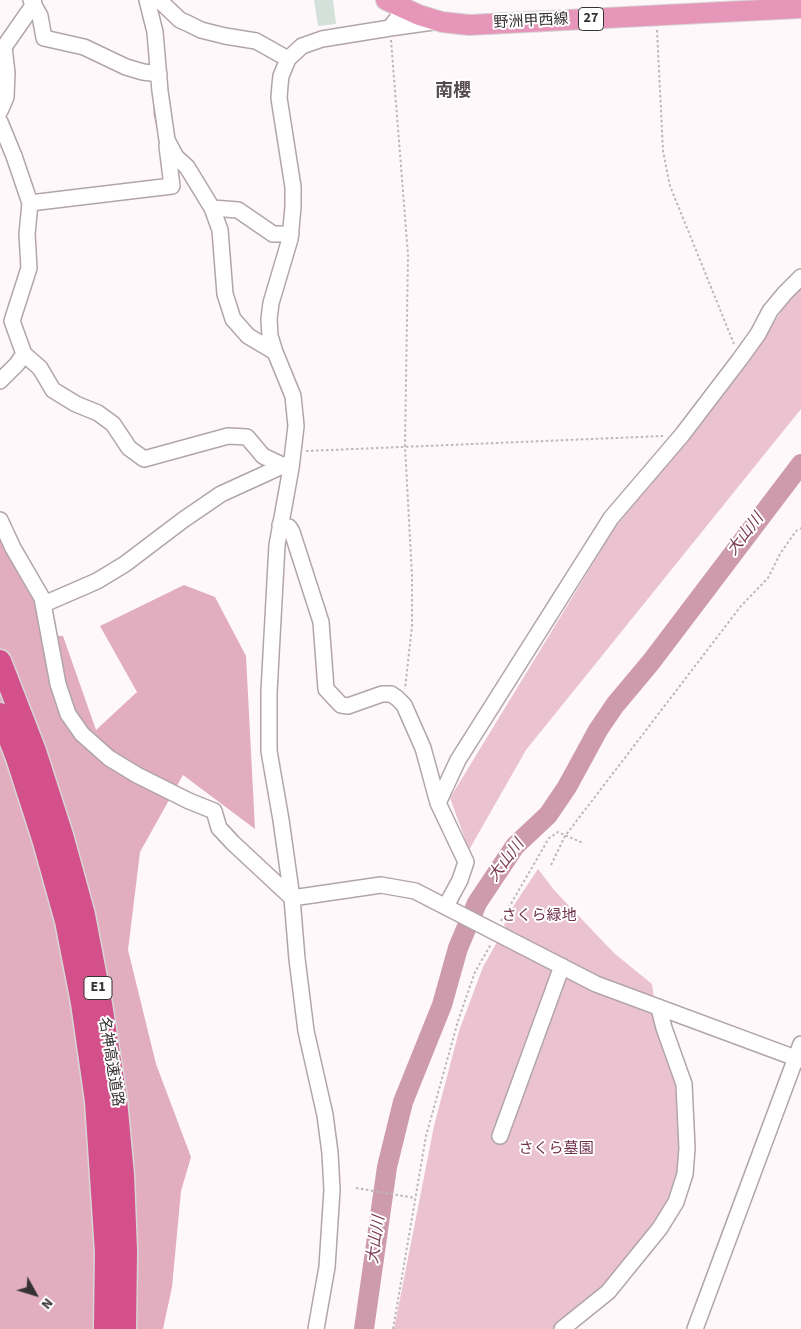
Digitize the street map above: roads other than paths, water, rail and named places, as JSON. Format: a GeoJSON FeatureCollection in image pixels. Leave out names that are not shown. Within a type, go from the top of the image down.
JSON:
{"type":"FeatureCollection","features":[{"type":"Feature","properties":{"kind":"highway","name":"名神高速道路"},"geometry":{"type":"LineString","coordinates":[[0,661],[44,779],[62,835],[86,924],[116,1100],[123,1175],[126,1251],[126,1329]]}},
{"type":"Feature","properties":{"kind":"highway","name":"名神高速道路"},"geometry":{"type":"LineString","coordinates":[[0,714],[17,758],[44,842],[66,921],[82,1003],[96,1101],[106,1252],[105,1329]]}},
{"type":"Feature","properties":{"kind":"main road","name":"野洲甲西線"},"geometry":{"type":"LineString","coordinates":[[394,2],[442,22],[469,25],[801,8]]}},
{"type":"Feature","properties":{"kind":"street"},"geometry":{"type":"LineString","coordinates":[[30,203],[172,186],[158,74],[156,32],[147,0]]}},
{"type":"Feature","properties":{"kind":"street"},"geometry":{"type":"LineString","coordinates":[[159,0],[180,20],[201,30],[256,41],[288,59]]}},
{"type":"Feature","properties":{"kind":"street"},"geometry":{"type":"LineString","coordinates":[[33,1],[40,16],[44,38],[84,47],[126,67],[158,74]]}},
{"type":"Feature","properties":{"kind":"street"},"geometry":{"type":"LineString","coordinates":[[0,111],[6,97],[7,73],[4,47],[33,1]]}},
{"type":"Feature","properties":{"kind":"street"},"geometry":{"type":"LineString","coordinates":[[390,28],[399,16],[394,2]]}},
{"type":"Feature","properties":{"kind":"street"},"geometry":{"type":"LineString","coordinates":[[316,1329],[326,1267],[332,1190],[330,1152],[325,1115],[306,1031],[296,959],[292,898],[269,751],[269,692],[277,544],[296,419],[293,396],[270,336],[269,319],[271,303],[288,251],[291,234],[293,187],[279,98],[281,76],[288,59],[302,46],[312,41],[424,22],[442,22]]}},
{"type":"Feature","properties":{"kind":"street"},"geometry":{"type":"LineString","coordinates":[[0,122],[30,203],[27,234],[29,268],[12,321],[24,354],[40,368],[53,390],[76,404],[106,418],[113,424],[129,448],[144,459],[228,436],[247,437],[262,456],[290,460]]}},
{"type":"Feature","properties":{"kind":"street"},"geometry":{"type":"LineString","coordinates":[[167,140],[176,157],[187,167],[212,208],[220,230],[225,294],[233,319],[248,336],[275,352]]}},
{"type":"Feature","properties":{"kind":"street"},"geometry":{"type":"LineString","coordinates":[[212,208],[238,210],[273,234],[291,234]]}},
{"type":"Feature","properties":{"kind":"street"},"geometry":{"type":"LineString","coordinates":[[438,802],[458,760],[611,518],[682,435],[758,334],[770,311],[801,277]]}},
{"type":"Feature","properties":{"kind":"street"},"geometry":{"type":"LineString","coordinates":[[0,381],[24,354]]}},
{"type":"Feature","properties":{"kind":"street"},"geometry":{"type":"LineString","coordinates":[[44,604],[97,580],[125,564],[221,494],[290,460]]}},
{"type":"Feature","properties":{"kind":"street"},"geometry":{"type":"LineString","coordinates":[[0,520],[44,604],[58,684],[68,714],[82,734],[110,758],[137,775],[189,801],[214,811],[219,828],[292,898]]}},
{"type":"Feature","properties":{"kind":"street"},"geometry":{"type":"LineString","coordinates":[[280,525],[289,527],[292,532],[321,622],[326,689],[341,705],[348,706],[382,694],[391,694],[404,704],[423,748],[438,802],[466,862],[448,907]]}},
{"type":"Feature","properties":{"kind":"street"},"geometry":{"type":"LineString","coordinates":[[292,898],[381,885],[415,891],[596,984],[798,1059]]}},
{"type":"Feature","properties":{"kind":"street"},"geometry":{"type":"LineString","coordinates":[[500,1136],[562,966]]}},
{"type":"Feature","properties":{"kind":"street"},"geometry":{"type":"LineString","coordinates":[[562,1329],[608,1292],[660,1228],[676,1202],[685,1174],[687,1148],[684,1084],[659,1008]]}},
{"type":"Feature","properties":{"kind":"street"},"geometry":{"type":"LineString","coordinates":[[695,1329],[798,1059],[801,1044]]}},
{"type":"Feature","properties":{"kind":"waterway"},"geometry":{"type":"LineString","coordinates":[[155,104],[158,127]]}},
{"type":"Feature","properties":{"kind":"waterway","name":"大山川"},"geometry":{"type":"LineString","coordinates":[[364,1329],[387,1167],[403,1102],[442,1005],[458,948],[477,903],[515,846],[548,815],[567,787],[598,730],[615,705],[651,662],[801,464]]}},
{"type":"Feature","properties":{"kind":"district","name":"南櫻"},"geometry":{"type":"Point","coordinates":[453,92]}},
{"type":"Feature","properties":{"kind":"park label","name":"さくら緑地"},"geometry":{"type":"Point","coordinates":[539,917]}},
{"type":"Feature","properties":{"kind":"park label","name":"さくら墓園"},"geometry":{"type":"Point","coordinates":[556,1150]}}]}
